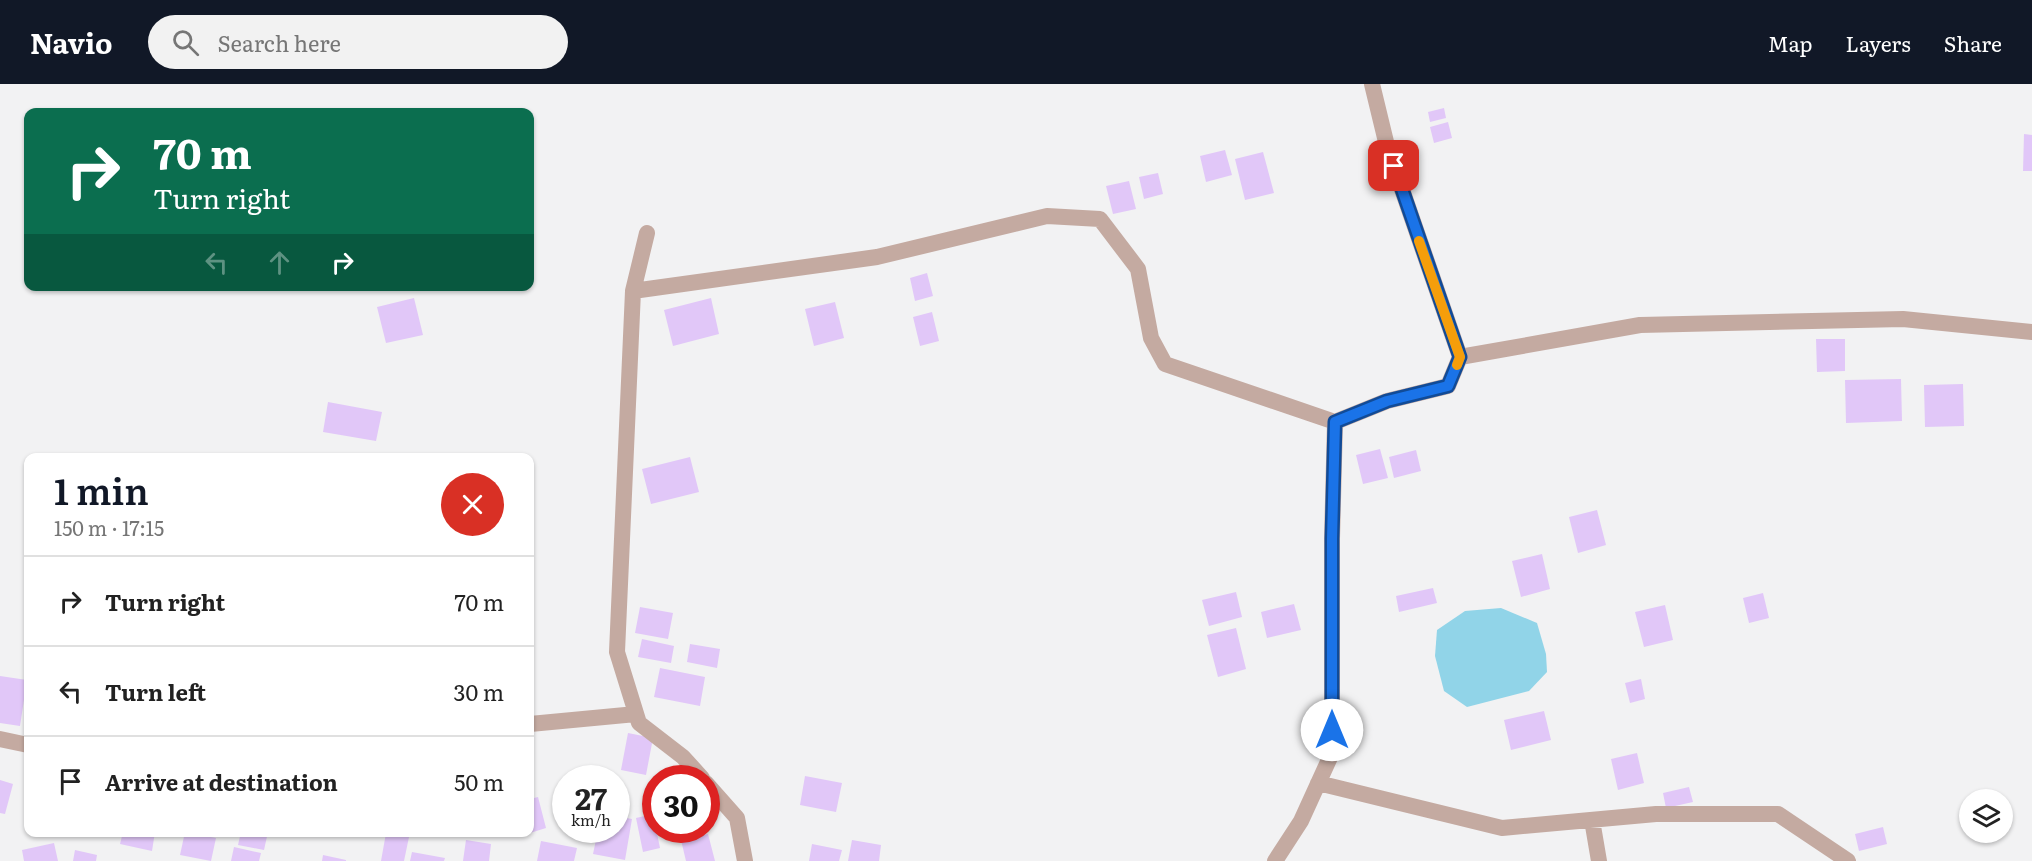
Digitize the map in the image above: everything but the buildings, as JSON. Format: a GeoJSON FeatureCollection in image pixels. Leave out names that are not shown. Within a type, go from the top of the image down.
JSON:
{"type":"FeatureCollection","features":[{"type":"Feature","properties":{"kind":"street"},"geometry":{"type":"LineString","coordinates":[[633,291],[877,257],[1047,216],[1100,219],[1138,269],[1151,338],[1165,364],[1335,422],[1387,401],[1448,386],[1460,357],[1387,146],[1372,84]]}},
{"type":"Feature","properties":{"kind":"street"},"geometry":{"type":"LineString","coordinates":[[647,233],[633,291],[617,652],[639,723],[690,765]]}},
{"type":"Feature","properties":{"kind":"street"},"geometry":{"type":"LineString","coordinates":[[1460,357],[1640,326],[1904,319],[2032,332]]}},
{"type":"Feature","properties":{"kind":"street"},"geometry":{"type":"LineString","coordinates":[[1275,861],[1301,821],[1332,753],[1332,539],[1335,422]]}},
{"type":"Feature","properties":{"kind":"street"},"geometry":{"type":"LineString","coordinates":[[534,724],[636,714]]}},
{"type":"Feature","properties":{"kind":"street"},"geometry":{"type":"LineString","coordinates":[[0,739],[24,744]]}},
{"type":"Feature","properties":{"kind":"street"},"geometry":{"type":"LineString","coordinates":[[1318,783],[1502,828],[1656,814],[1778,814],[1848,861]]}},
{"type":"Feature","properties":{"kind":"street"},"geometry":{"type":"LineString","coordinates":[[720,799],[737,818],[745,861]]}},
{"type":"Feature","properties":{"kind":"street"},"geometry":{"type":"LineString","coordinates":[[1592,820],[1599,861]]}},
{"type":"Feature","properties":{"kind":"water"},"geometry":{"type":"Polygon","coordinates":[[[1501,608],[1537,623],[1546,654],[1547,672],[1529,691],[1467,707],[1444,691],[1435,656],[1437,630],[1465,611],[1501,608]]]}},
{"type":"Feature","properties":{"kind":"slow traffic"},"geometry":{"type":"LineString","coordinates":[[1419,241],[1460,357],[1457,365]]}},
{"type":"Feature","properties":{"kind":"route"},"geometry":{"type":"LineString","coordinates":[[1332,730],[1332,539],[1335,422],[1387,401],[1448,386],[1460,357],[1394,166]]}}]}
